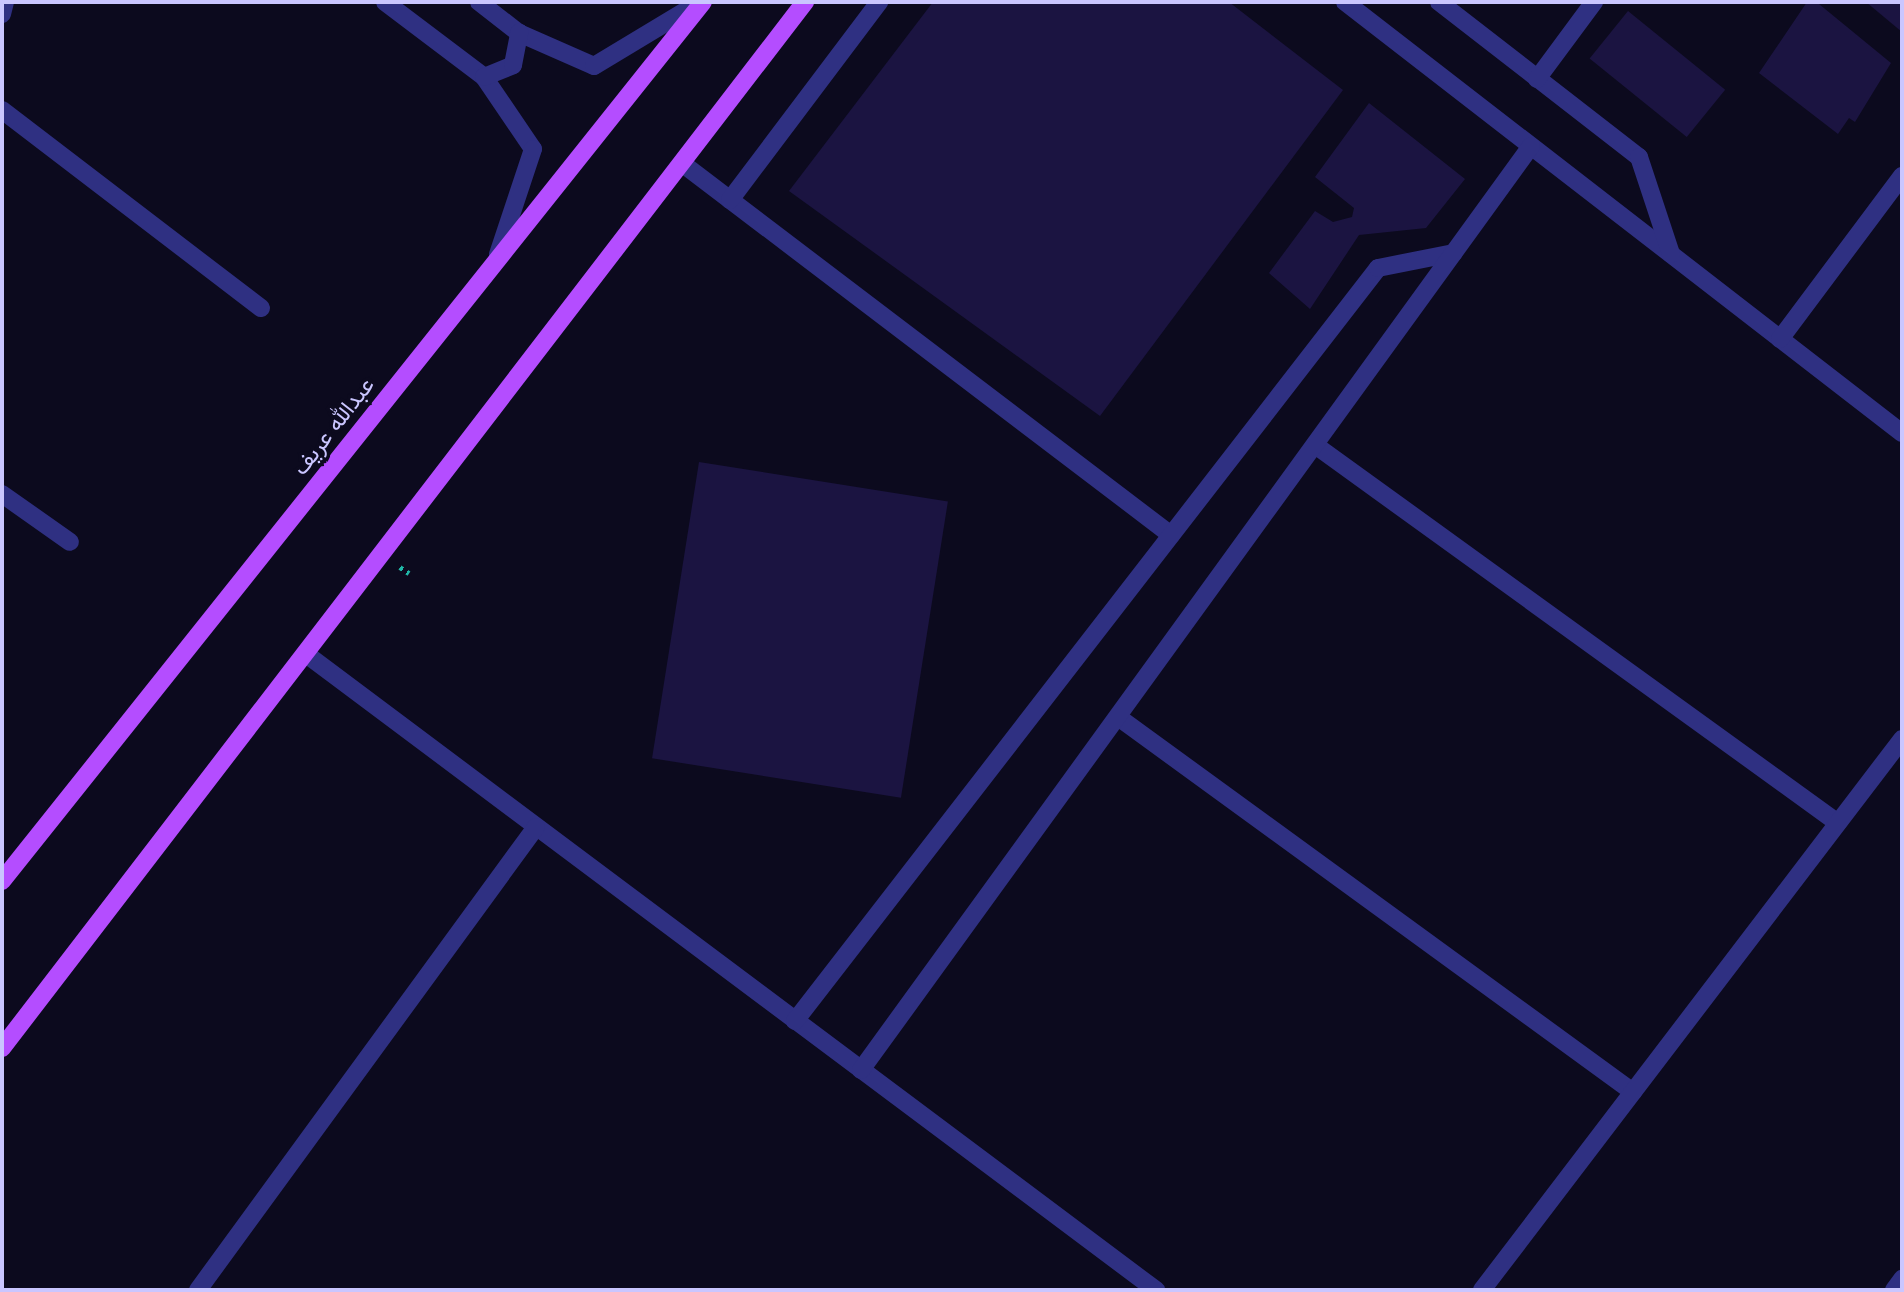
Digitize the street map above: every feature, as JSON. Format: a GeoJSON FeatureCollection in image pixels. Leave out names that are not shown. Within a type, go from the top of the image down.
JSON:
{"type":"FeatureCollection","features":[{"type":"Feature","properties":{"kind":"main road","name":"عبدالله عريف"},"geometry":{"type":"LineString","coordinates":[[2,881],[498,254],[702,2]]}},
{"type":"Feature","properties":{"kind":"main road"},"geometry":{"type":"LineString","coordinates":[[2,1048],[806,2]]}},
{"type":"Feature","properties":{"kind":"street"},"geometry":{"type":"LineString","coordinates":[[2,14],[5,2]]}},
{"type":"Feature","properties":{"kind":"street"},"geometry":{"type":"LineString","coordinates":[[385,2],[484,77],[533,149],[498,254]]}},
{"type":"Feature","properties":{"kind":"street"},"geometry":{"type":"LineString","coordinates":[[479,2],[519,33],[594,66],[702,2]]}},
{"type":"Feature","properties":{"kind":"street"},"geometry":{"type":"LineString","coordinates":[[730,200],[879,2]]}},
{"type":"Feature","properties":{"kind":"street"},"geometry":{"type":"LineString","coordinates":[[1345,2],[1902,433]]}},
{"type":"Feature","properties":{"kind":"street"},"geometry":{"type":"LineString","coordinates":[[1438,2],[1639,157],[1671,254]]}},
{"type":"Feature","properties":{"kind":"street"},"geometry":{"type":"LineString","coordinates":[[1537,79],[1594,2]]}},
{"type":"Feature","properties":{"kind":"street"},"geometry":{"type":"LineString","coordinates":[[484,77],[513,65],[519,33]]}},
{"type":"Feature","properties":{"kind":"street"},"geometry":{"type":"LineString","coordinates":[[2,110],[261,308]]}},
{"type":"Feature","properties":{"kind":"street"},"geometry":{"type":"LineString","coordinates":[[861,1070],[1531,146]]}},
{"type":"Feature","properties":{"kind":"street"},"geometry":{"type":"LineString","coordinates":[[682,164],[1171,535]]}},
{"type":"Feature","properties":{"kind":"street"},"geometry":{"type":"LineString","coordinates":[[1780,339],[1902,176]]}},
{"type":"Feature","properties":{"kind":"street"},"geometry":{"type":"LineString","coordinates":[[795,1021],[1378,268],[1454,253]]}},
{"type":"Feature","properties":{"kind":"street"},"geometry":{"type":"LineString","coordinates":[[1315,445],[1838,823]]}},
{"type":"Feature","properties":{"kind":"street"},"geometry":{"type":"LineString","coordinates":[[2,494],[70,542]]}},
{"type":"Feature","properties":{"kind":"street"},"geometry":{"type":"LineString","coordinates":[[306,654],[1156,1290]]}},
{"type":"Feature","properties":{"kind":"street"},"geometry":{"type":"LineString","coordinates":[[1118,717],[1633,1092]]}},
{"type":"Feature","properties":{"kind":"street"},"geometry":{"type":"LineString","coordinates":[[1482,1290],[1902,739]]}},
{"type":"Feature","properties":{"kind":"street"},"geometry":{"type":"LineString","coordinates":[[198,1290],[536,827]]}},
{"type":"Feature","properties":{"kind":"street"},"geometry":{"type":"LineString","coordinates":[[1894,1290],[1902,1279]]}},
{"type":"Feature","properties":{"kind":"building"},"geometry":{"type":"Polygon","coordinates":[[[933,2],[1229,2],[1343,90],[1100,416],[789,191],[933,2]]]}},
{"type":"Feature","properties":{"kind":"building"},"geometry":{"type":"Polygon","coordinates":[[[1807,2],[1819,4],[1891,63],[1855,122],[1849,118],[1838,134],[1759,73],[1807,2]]]}},
{"type":"Feature","properties":{"kind":"building"},"geometry":{"type":"Polygon","coordinates":[[[1866,2],[1902,2],[1902,32],[1866,2]]]}},
{"type":"Feature","properties":{"kind":"building"},"geometry":{"type":"Polygon","coordinates":[[[1628,11],[1725,90],[1687,137],[1590,58],[1628,11]]]}},
{"type":"Feature","properties":{"kind":"building"},"geometry":{"type":"Polygon","coordinates":[[[1369,103],[1465,179],[1426,228],[1359,235],[1310,309],[1269,273],[1315,211],[1333,222],[1352,217],[1354,208],[1315,177],[1369,103]]]}},
{"type":"Feature","properties":{"kind":"building"},"geometry":{"type":"Polygon","coordinates":[[[699,462],[948,501],[901,798],[652,758],[699,462]]]}}]}
